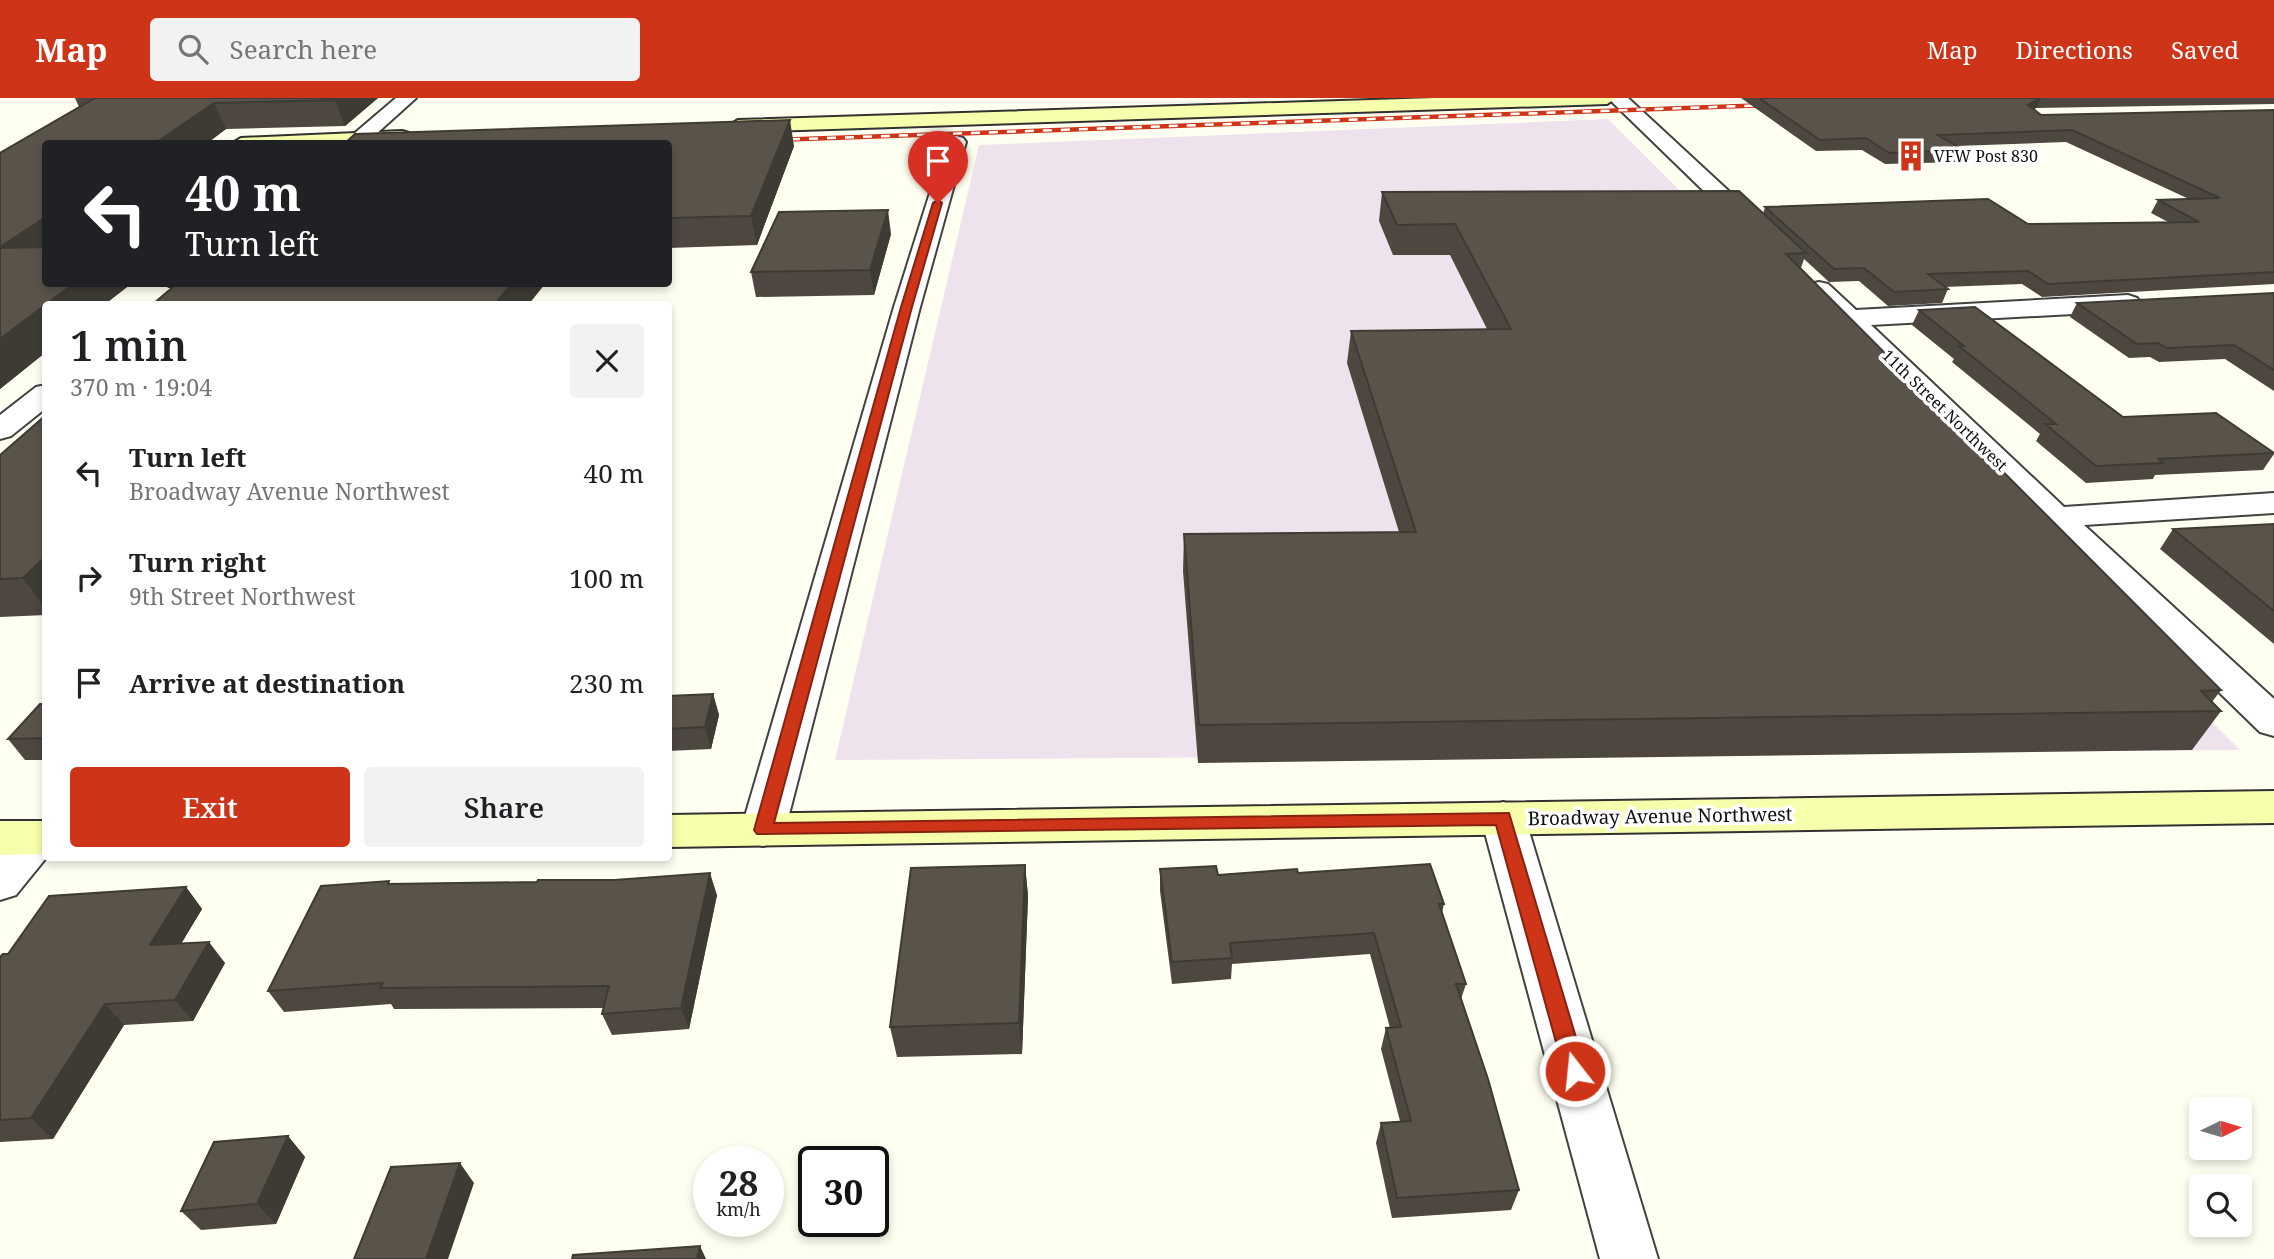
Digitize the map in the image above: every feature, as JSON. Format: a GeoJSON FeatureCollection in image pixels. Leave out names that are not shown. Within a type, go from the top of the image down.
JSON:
{"type":"FeatureCollection","features":[{"type":"Feature","properties":{"kind":"street"},"geometry":{"type":"LineString","coordinates":[[355,140],[407,98]]}},
{"type":"Feature","properties":{"kind":"street"},"geometry":{"type":"LineString","coordinates":[[721,126],[1607,98]]}},
{"type":"Feature","properties":{"kind":"street"},"geometry":{"type":"LineString","coordinates":[[1617,98],[1775,247]]}},
{"type":"Feature","properties":{"kind":"street"},"geometry":{"type":"LineString","coordinates":[[368,140],[424,136]]}},
{"type":"Feature","properties":{"kind":"street"},"geometry":{"type":"LineString","coordinates":[[763,830],[903,320],[956,142]]}},
{"type":"Feature","properties":{"kind":"street","name":"11th Street Northwest"},"geometry":{"type":"LineString","coordinates":[[1803,274],[2274,722]]}},
{"type":"Feature","properties":{"kind":"street"},"geometry":{"type":"LineString","coordinates":[[1850,318],[2150,302]]}},
{"type":"Feature","properties":{"kind":"street"},"geometry":{"type":"LineString","coordinates":[[0,430],[42,396]]}},
{"type":"Feature","properties":{"kind":"street"},"geometry":{"type":"LineString","coordinates":[[2056,517],[2274,503]]}},
{"type":"Feature","properties":{"kind":"street","name":"Broadway Avenue Northwest"},"geometry":{"type":"LineString","coordinates":[[672,831],[2274,807]]}},
{"type":"Feature","properties":{"kind":"street"},"geometry":{"type":"LineString","coordinates":[[1503,818],[1629,1259]]}},
{"type":"Feature","properties":{"kind":"street"},"geometry":{"type":"LineString","coordinates":[[0,882],[28,838]]}},
{"type":"Feature","properties":{"kind":"shaded area"},"geometry":{"type":"Polygon","coordinates":[[[1608,119],[2240,750],[835,760],[979,145],[1608,119]]]}},
{"type":"Feature","properties":{"kind":"building"},"geometry":{"type":"Polygon","coordinates":[[[95,98],[337,98],[214,103],[160,140],[42,140],[42,220],[0,247],[0,153],[95,98]]]}},
{"type":"Feature","properties":{"kind":"building"},"geometry":{"type":"Polygon","coordinates":[[[1759,98],[2040,98],[2028,105],[2041,115],[2274,110],[2274,272],[2048,284],[2028,271],[1928,274],[1948,289],[1894,292],[1864,268],[1834,269],[1765,207],[1988,199],[2028,224],[2199,222],[2158,200],[2220,198],[2072,130],[1938,135],[1963,150],[1889,153],[1866,138],[1820,140],[1759,98]]]}},
{"type":"Feature","properties":{"kind":"building"},"geometry":{"type":"Polygon","coordinates":[[[790,120],[751,216],[672,218],[672,140],[348,140],[355,134],[790,120]]]}},
{"type":"Feature","properties":{"kind":"building"},"geometry":{"type":"Polygon","coordinates":[[[1739,191],[1806,253],[1786,254],[2221,690],[2201,691],[2221,711],[1199,725],[1184,534],[1416,532],[1351,331],[1511,329],[1455,224],[1397,225],[1382,192],[1739,191]]]}},
{"type":"Feature","properties":{"kind":"building"},"geometry":{"type":"Polygon","coordinates":[[[888,210],[870,270],[751,272],[779,212],[888,210]]]}},
{"type":"Feature","properties":{"kind":"building"},"geometry":{"type":"Polygon","coordinates":[[[42,247],[42,287],[69,287],[50,301],[42,301],[42,307],[0,339],[0,248],[42,247]]]}},
{"type":"Feature","properties":{"kind":"building"},"geometry":{"type":"Polygon","coordinates":[[[173,287],[509,287],[497,301],[157,301],[173,287]]]}},
{"type":"Feature","properties":{"kind":"building"},"geometry":{"type":"Polygon","coordinates":[[[2274,293],[2274,370],[2234,345],[2167,348],[2158,343],[2137,344],[2077,303],[2274,293]]]}},
{"type":"Feature","properties":{"kind":"building"},"geometry":{"type":"Polygon","coordinates":[[[1975,307],[2123,417],[2216,413],[2274,453],[2159,459],[2163,463],[2096,466],[2045,424],[2056,424],[1919,310],[1975,307]]]}},
{"type":"Feature","properties":{"kind":"building"},"geometry":{"type":"Polygon","coordinates":[[[42,418],[42,560],[23,578],[0,579],[0,455],[42,418]]]}},
{"type":"Feature","properties":{"kind":"building"},"geometry":{"type":"Polygon","coordinates":[[[2274,524],[2274,611],[2173,529],[2274,524]]]}},
{"type":"Feature","properties":{"kind":"building"},"geometry":{"type":"Polygon","coordinates":[[[713,694],[705,727],[672,729],[672,696],[713,694]]]}},
{"type":"Feature","properties":{"kind":"building"},"geometry":{"type":"Polygon","coordinates":[[[40,704],[42,704],[42,738],[8,739],[40,704]]]}},
{"type":"Feature","properties":{"kind":"building"},"geometry":{"type":"Polygon","coordinates":[[[1430,864],[1444,904],[1439,904],[1466,984],[1456,984],[1488,1079],[1519,1190],[1397,1198],[1381,1123],[1411,1121],[1386,1028],[1401,1027],[1374,933],[1230,943],[1232,958],[1172,962],[1160,869],[1216,866],[1218,875],[1297,869],[1298,873],[1430,864]]]}},
{"type":"Feature","properties":{"kind":"building"},"geometry":{"type":"Polygon","coordinates":[[[1025,865],[1019,1023],[890,1027],[911,868],[1025,865]]]}},
{"type":"Feature","properties":{"kind":"building"},"geometry":{"type":"Polygon","coordinates":[[[710,873],[681,1008],[602,1014],[609,986],[380,988],[383,983],[268,991],[321,886],[389,881],[388,884],[614,880],[710,873]]]}},
{"type":"Feature","properties":{"kind":"building"},"geometry":{"type":"Polygon","coordinates":[[[186,887],[150,945],[209,942],[175,1000],[105,1004],[31,1118],[0,1120],[0,957],[8,954],[49,896],[186,887]]]}},
{"type":"Feature","properties":{"kind":"building"},"geometry":{"type":"Polygon","coordinates":[[[288,1136],[257,1204],[181,1211],[214,1142],[288,1136]]]}},
{"type":"Feature","properties":{"kind":"building"},"geometry":{"type":"Polygon","coordinates":[[[460,1163],[426,1259],[354,1259],[391,1167],[460,1163]]]}},
{"type":"Feature","properties":{"kind":"building"},"geometry":{"type":"Polygon","coordinates":[[[700,1246],[697,1259],[572,1259],[573,1255],[700,1246]]]}},
{"type":"Feature","properties":{"kind":"railway"},"geometry":{"type":"LineString","coordinates":[[773,140],[1770,105]]}},
{"type":"Feature","properties":{"kind":"place","name":"VFW Post 830"},"geometry":{"type":"Point","coordinates":[1911,156]}},
{"type":"Feature","properties":{"kind":"route"},"geometry":{"type":"LineString","coordinates":[[938,203],[763,830],[1503,818],[1575,1071]]}}]}
